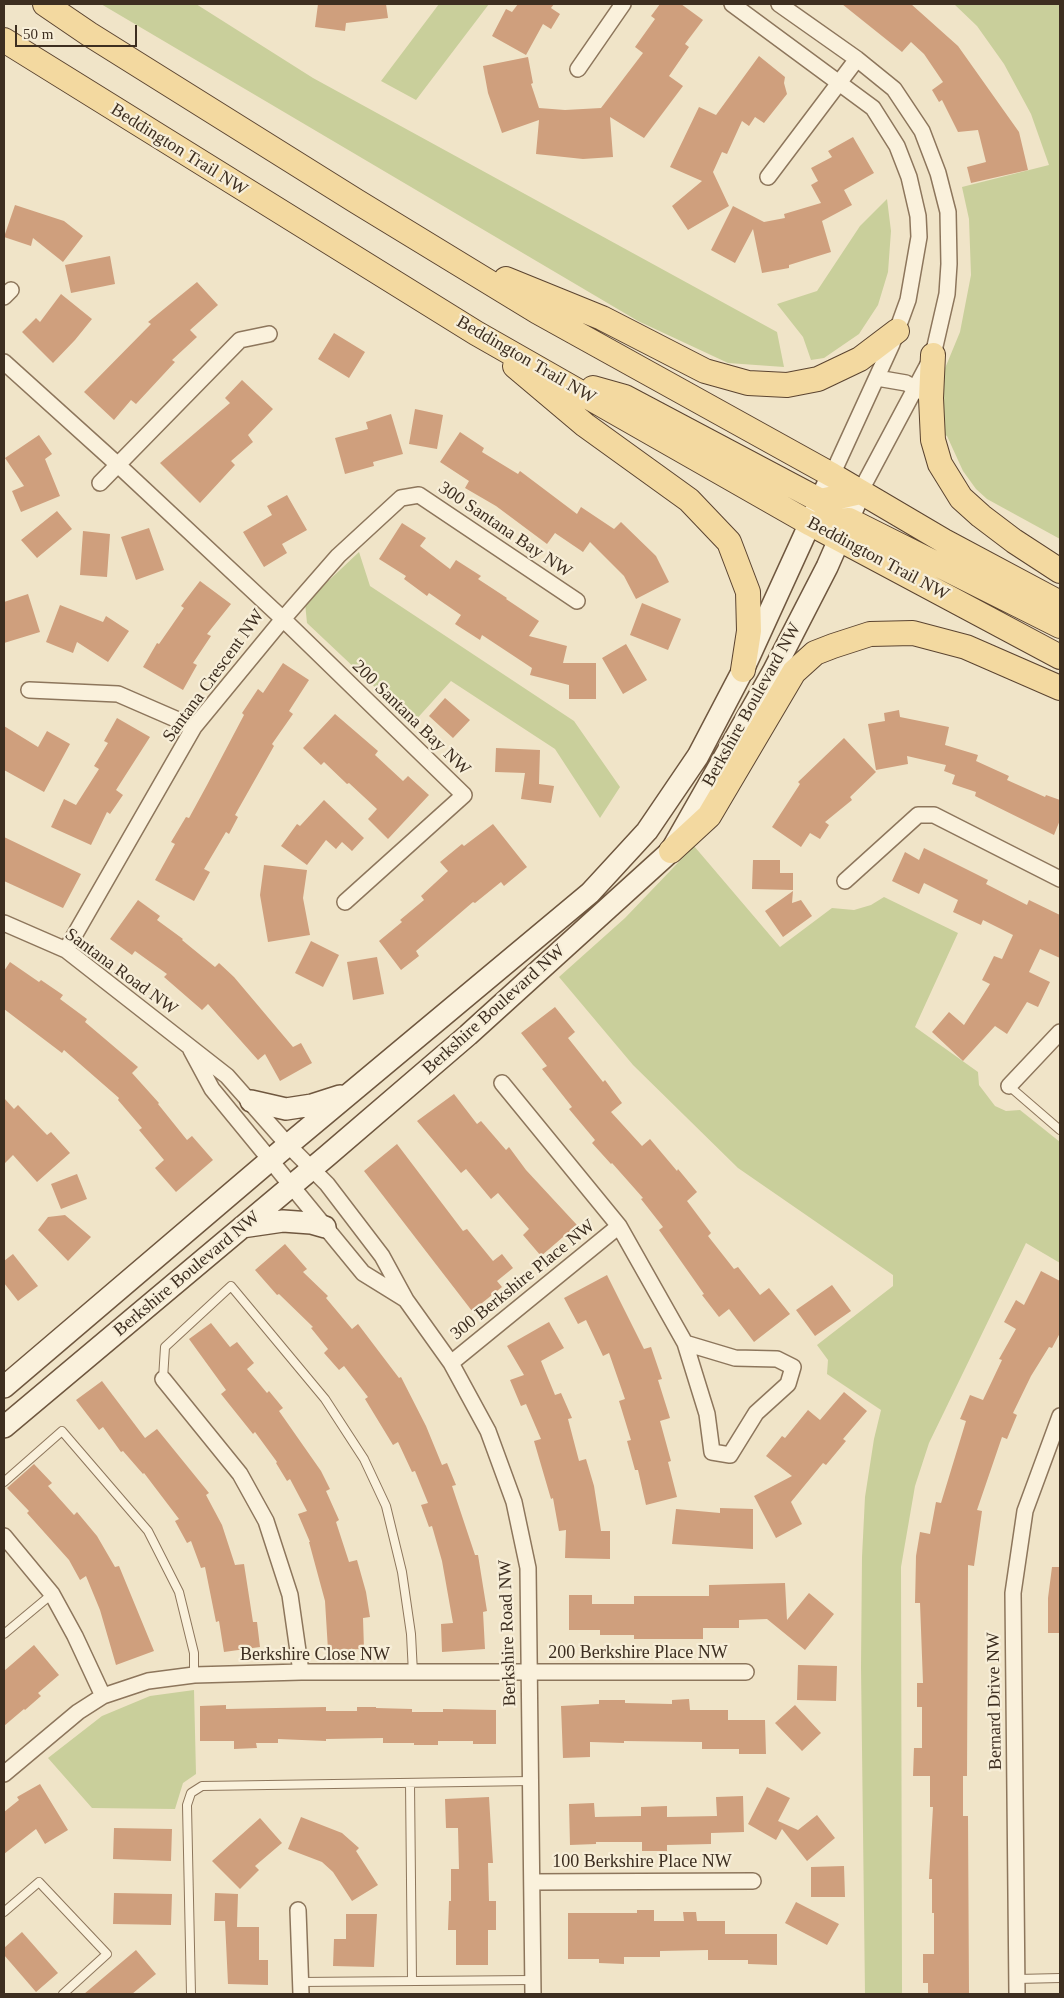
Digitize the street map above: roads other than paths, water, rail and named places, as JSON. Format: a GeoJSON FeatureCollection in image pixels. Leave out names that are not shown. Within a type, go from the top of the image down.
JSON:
{"type":"FeatureCollection","features":[{"type":"Feature","properties":{"kind":"main road"},"geometry":{"type":"LineString","coordinates":[[41,4],[538,312],[832,476],[944,542],[1060,603]]}},
{"type":"Feature","properties":{"kind":"main road"},"geometry":{"type":"LineString","coordinates":[[45,4],[89,34]]}},
{"type":"Feature","properties":{"kind":"main road","name":"Beddington Trail NW"},"geometry":{"type":"LineString","coordinates":[[4,40],[476,332],[811,524],[844,529],[1060,657]]}},
{"type":"Feature","properties":{"kind":"main road"},"geometry":{"type":"LineString","coordinates":[[440,252],[602,318],[705,371],[748,383],[787,385],[818,379],[860,359],[897,331]]}},
{"type":"Feature","properties":{"kind":"main road"},"geometry":{"type":"LineString","coordinates":[[476,332],[585,424],[689,500],[729,542],[748,592],[749,631],[743,670]]}},
{"type":"Feature","properties":{"kind":"main road"},"geometry":{"type":"LineString","coordinates":[[934,355],[923,393],[940,464],[961,498],[1014,541],[1060,571]]}},
{"type":"Feature","properties":{"kind":"main road"},"geometry":{"type":"LineString","coordinates":[[562,380],[625,397],[821,501],[860,492]]}},
{"type":"Feature","properties":{"kind":"main road","name":"Berkshire Boulevard NW"},"geometry":{"type":"LineString","coordinates":[[4,1387],[288,1145],[590,893],[647,831],[703,748],[743,670],[832,476]]}},
{"type":"Feature","properties":{"kind":"main road","name":"Berkshire Boulevard NW"},"geometry":{"type":"LineString","coordinates":[[5,1425],[312,1169],[468,1035],[670,851],[773,672],[844,529],[860,492]]}},
{"type":"Feature","properties":{"kind":"main road"},"geometry":{"type":"LineString","coordinates":[[844,529],[1060,626]]}},
{"type":"Feature","properties":{"kind":"main road"},"geometry":{"type":"LineString","coordinates":[[670,851],[709,816],[794,672],[815,654],[833,646],[870,634],[913,633],[966,647],[1060,688]]}},
{"type":"Feature","properties":{"kind":"main road"},"geometry":{"type":"LineString","coordinates":[[251,1102],[286,1109],[312,1105],[352,1092]]}},
{"type":"Feature","properties":{"kind":"main road"},"geometry":{"type":"LineString","coordinates":[[242,1227],[283,1221],[311,1223],[325,1227]]}},
{"type":"Feature","properties":{"kind":"street"},"geometry":{"type":"LineString","coordinates":[[578,69],[623,4]]}},
{"type":"Feature","properties":{"kind":"street"},"geometry":{"type":"LineString","coordinates":[[732,4],[840,81],[873,108],[897,146],[909,177],[919,237],[908,300],[877,378],[832,476]]}},
{"type":"Feature","properties":{"kind":"street"},"geometry":{"type":"LineString","coordinates":[[779,4],[894,89],[922,131],[938,173],[948,212],[950,264],[947,294],[934,355]]}},
{"type":"Feature","properties":{"kind":"street"},"geometry":{"type":"LineString","coordinates":[[768,177],[857,60]]}},
{"type":"Feature","properties":{"kind":"street"},"geometry":{"type":"LineString","coordinates":[[100,483],[240,340],[269,334]]}},
{"type":"Feature","properties":{"kind":"street","name":"Santana Crescent NW"},"geometry":{"type":"LineString","coordinates":[[4,362],[117,464],[283,619],[194,727],[66,950]]}},
{"type":"Feature","properties":{"kind":"street"},"geometry":{"type":"LineString","coordinates":[[860,492],[923,393],[892,379],[877,378]]}},
{"type":"Feature","properties":{"kind":"street","name":"300 Santana Bay NW"},"geometry":{"type":"LineString","coordinates":[[283,619],[338,556],[401,498],[419,495],[577,601]]}},
{"type":"Feature","properties":{"kind":"street","name":"200 Santana Bay NW"},"geometry":{"type":"LineString","coordinates":[[283,619],[464,795],[345,902]]}},
{"type":"Feature","properties":{"kind":"street"},"geometry":{"type":"LineString","coordinates":[[29,690],[118,694],[194,727]]}},
{"type":"Feature","properties":{"kind":"street"},"geometry":{"type":"LineString","coordinates":[[845,881],[918,815],[934,815],[1060,879]]}},
{"type":"Feature","properties":{"kind":"street","name":"Santana Road NW"},"geometry":{"type":"LineString","coordinates":[[4,923],[66,950],[187,1043],[227,1076],[288,1145]]}},
{"type":"Feature","properties":{"kind":"street"},"geometry":{"type":"LineString","coordinates":[[1009,1086],[1060,1032]]}},
{"type":"Feature","properties":{"kind":"street","name":"Santana Road NW"},"geometry":{"type":"LineString","coordinates":[[187,1043],[212,1089],[270,1161]]}},
{"type":"Feature","properties":{"kind":"street","name":"300 Berkshire Place NW"},"geometry":{"type":"LineString","coordinates":[[502,1082],[619,1226],[685,1343],[707,1414],[712,1452],[730,1455],[756,1413],[788,1384],[793,1366],[777,1359],[735,1358],[685,1343]]}},
{"type":"Feature","properties":{"kind":"street","name":"Berkshire Road NW"},"geometry":{"type":"LineString","coordinates":[[288,1145],[327,1184],[382,1256],[406,1300],[451,1363],[488,1431],[514,1502],[528,1568],[532,1987]]}},
{"type":"Feature","properties":{"kind":"street","name":"Berkshire Road NW"},"geometry":{"type":"LineString","coordinates":[[270,1161],[362,1273],[406,1300]]}},
{"type":"Feature","properties":{"kind":"street","name":"300 Berkshire Place NW"},"geometry":{"type":"LineString","coordinates":[[451,1363],[619,1226]]}},
{"type":"Feature","properties":{"kind":"street"},"geometry":{"type":"LineString","coordinates":[[163,1379],[240,1474],[266,1521],[290,1595],[301,1672]]}},
{"type":"Feature","properties":{"kind":"street","name":"Bernard Drive NW"},"geometry":{"type":"LineString","coordinates":[[1017,1994],[1013,1593],[1025,1511],[1060,1416]]}},
{"type":"Feature","properties":{"kind":"street"},"geometry":{"type":"LineString","coordinates":[[4,1536],[52,1594],[76,1636],[103,1696]]}},
{"type":"Feature","properties":{"kind":"street","name":"Berkshire Close NW"},"geometry":{"type":"LineString","coordinates":[[4,1774],[78,1712],[103,1696],[148,1681],[194,1675],[301,1672],[529,1672]]}},
{"type":"Feature","properties":{"kind":"street","name":"200 Berkshire Place NW"},"geometry":{"type":"LineString","coordinates":[[529,1672],[746,1672]]}},
{"type":"Feature","properties":{"kind":"street","name":"100 Berkshire Place NW"},"geometry":{"type":"LineString","coordinates":[[532,1882],[753,1880]]}},
{"type":"Feature","properties":{"kind":"street"},"geometry":{"type":"LineString","coordinates":[[298,1910],[300,1988]]}},
{"type":"Feature","properties":{"kind":"lane"},"geometry":{"type":"LineString","coordinates":[[1009,1086],[1060,1130]]}},
{"type":"Feature","properties":{"kind":"lane"},"geometry":{"type":"LineString","coordinates":[[163,1379],[164,1347],[231,1286],[325,1399],[364,1459],[386,1506],[402,1572],[411,1634],[413,1673]]}},
{"type":"Feature","properties":{"kind":"lane"},"geometry":{"type":"LineString","coordinates":[[4,1482],[62,1431],[148,1531],[179,1592],[194,1653],[194,1675]]}},
{"type":"Feature","properties":{"kind":"lane"},"geometry":{"type":"LineString","coordinates":[[4,1634],[52,1594]]}},
{"type":"Feature","properties":{"kind":"lane"},"geometry":{"type":"LineString","coordinates":[[191,1994],[188,1805],[191,1793],[202,1786],[531,1781]]}},
{"type":"Feature","properties":{"kind":"lane"},"geometry":{"type":"LineString","coordinates":[[410,1783],[412,1980]]}},
{"type":"Feature","properties":{"kind":"lane"},"geometry":{"type":"LineString","coordinates":[[4,1912],[39,1882],[107,1954],[63,1994]]}},
{"type":"Feature","properties":{"kind":"lane"},"geometry":{"type":"LineString","coordinates":[[1017,1979],[1060,1978]]}},
{"type":"Feature","properties":{"kind":"lane"},"geometry":{"type":"LineString","coordinates":[[300,1988],[412,1980],[532,1987]]}}]}
